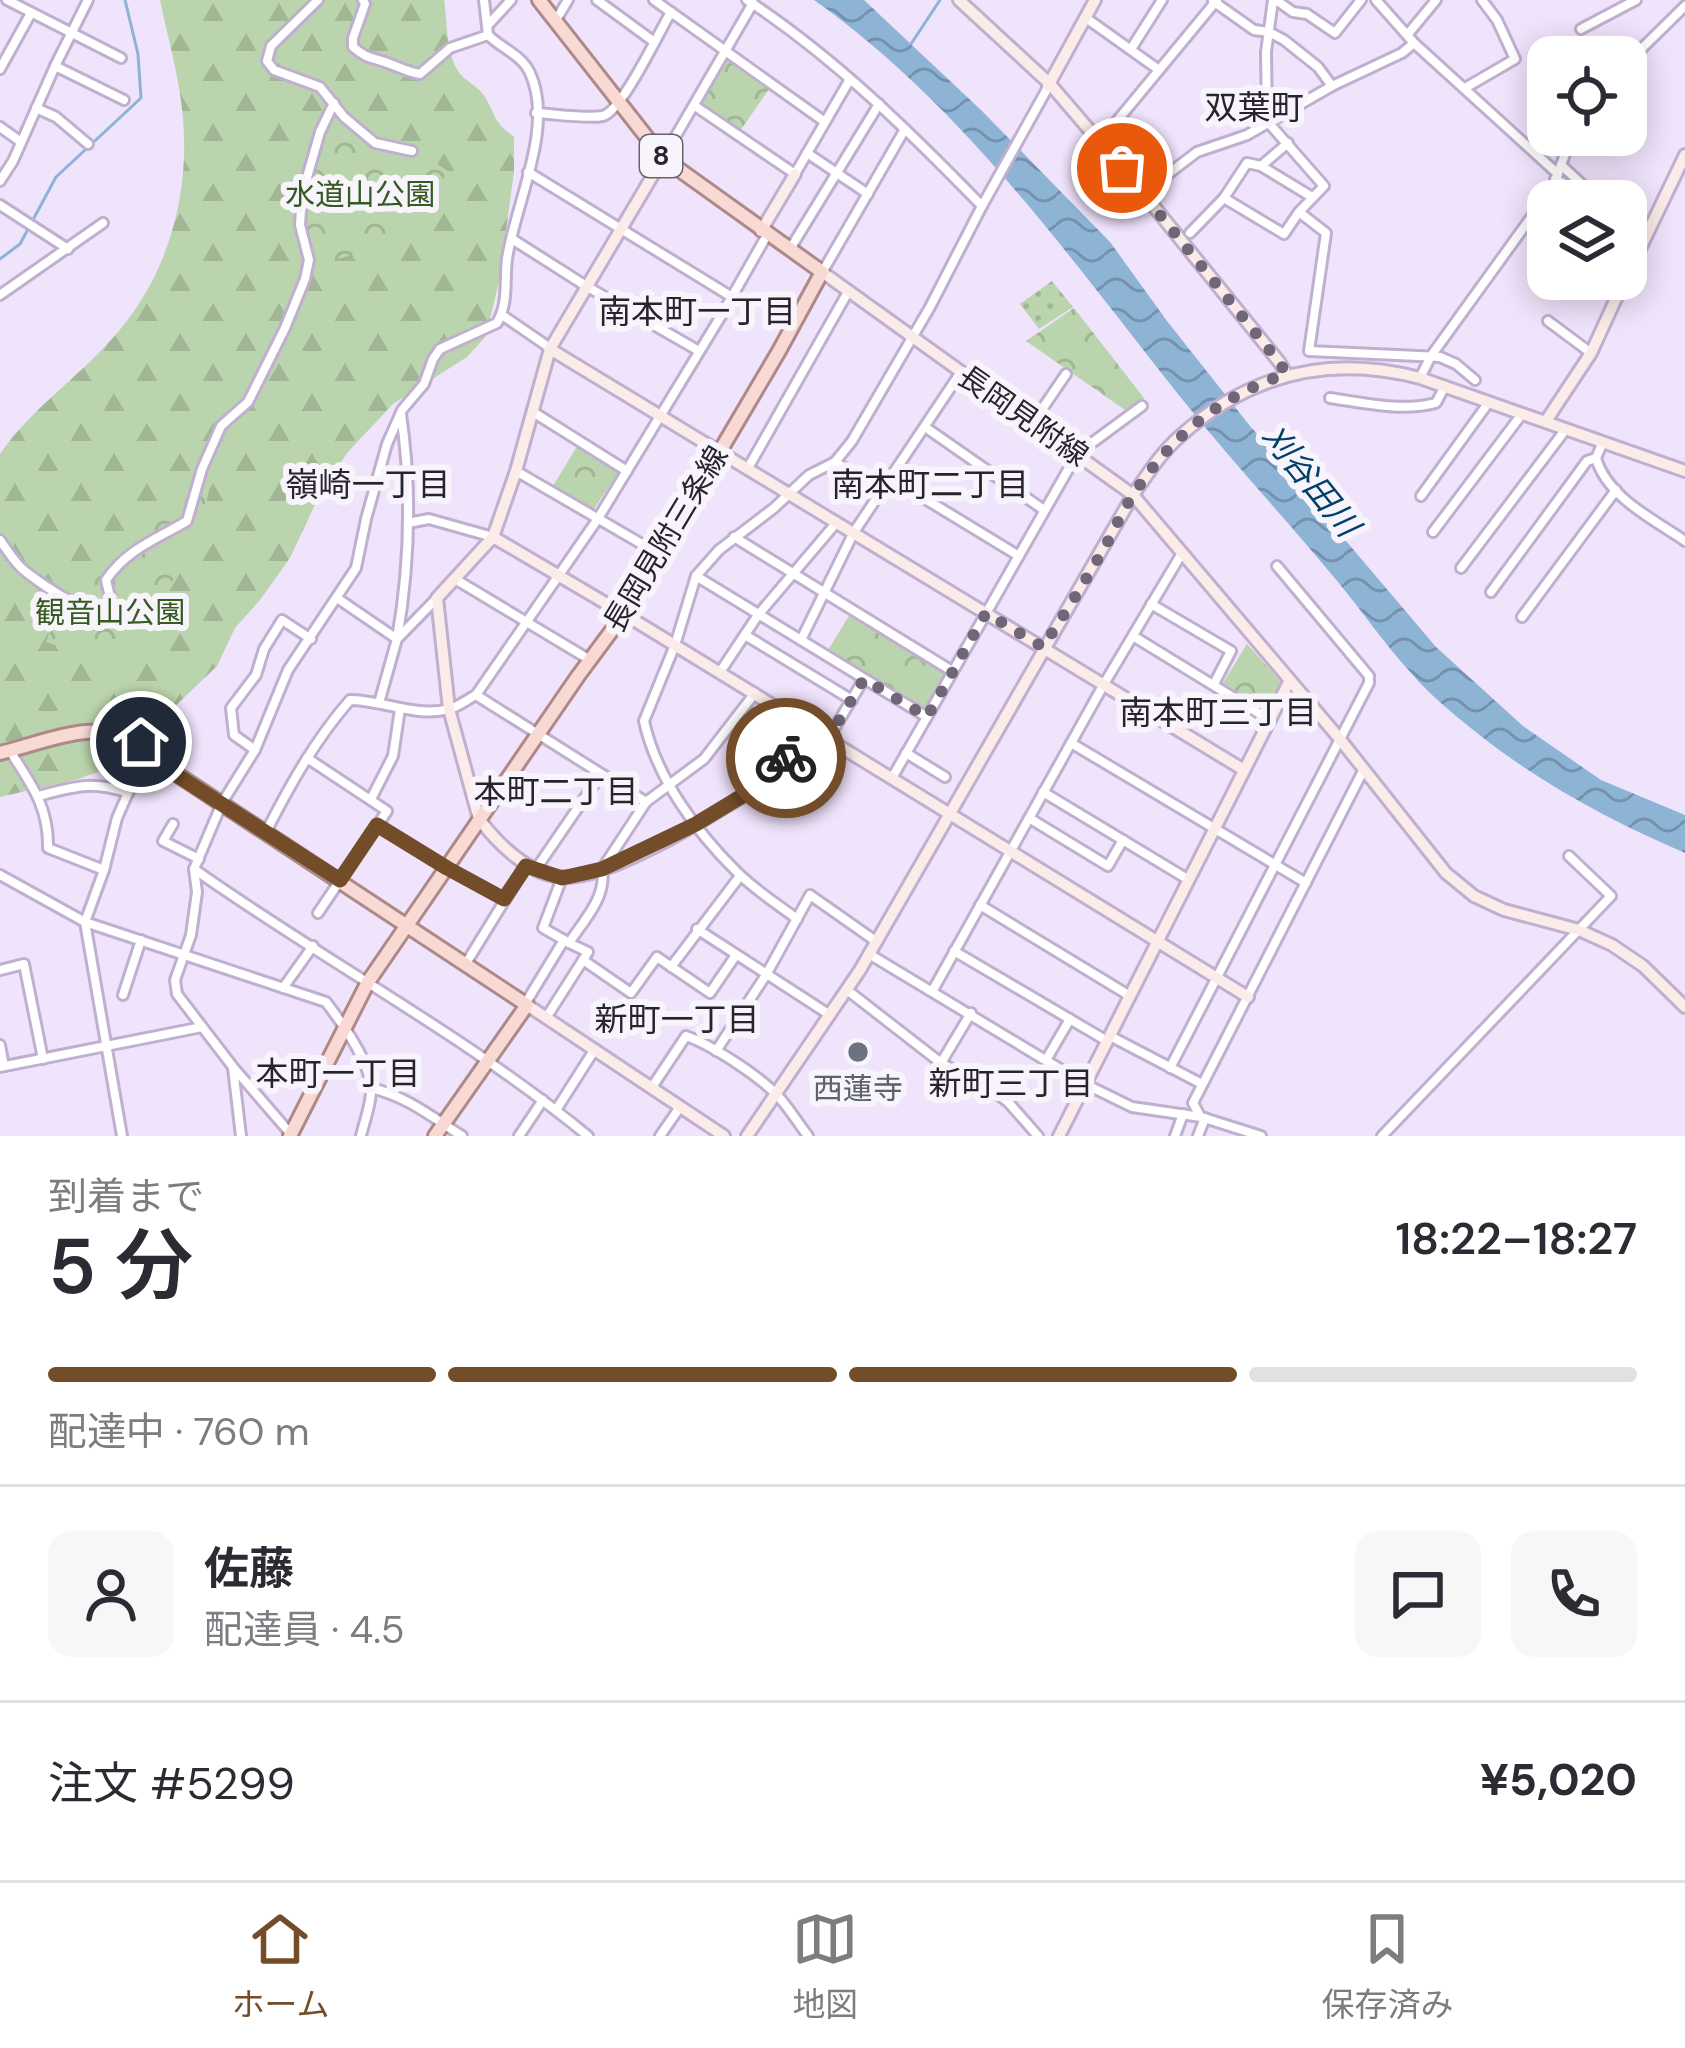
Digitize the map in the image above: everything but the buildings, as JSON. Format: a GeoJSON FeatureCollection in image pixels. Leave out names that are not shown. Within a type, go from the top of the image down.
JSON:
{"type":"FeatureCollection","features":[{"type":"Feature","properties":{"kind":"main road","name":"8"},"geometry":{"type":"LineString","coordinates":[[539,0],[663,158],[822,272]]}},
{"type":"Feature","properties":{"kind":"main road","name":"長岡見附三条線"},"geometry":{"type":"LineString","coordinates":[[291,1135],[368,982],[624,614],[822,272]]}},
{"type":"Feature","properties":{"kind":"main road"},"geometry":{"type":"LineString","coordinates":[[4,753],[92,730],[147,747],[178,776],[526,1004],[439,1130]]}},
{"type":"Feature","properties":{"kind":"street"},"geometry":{"type":"LineString","coordinates":[[7,0],[121,58]]}},
{"type":"Feature","properties":{"kind":"street"},"geometry":{"type":"LineString","coordinates":[[0,181],[14,161],[88,0]]}},
{"type":"Feature","properties":{"kind":"street"},"geometry":{"type":"LineString","coordinates":[[318,0],[271,46],[267,62],[274,70],[320,86],[344,117],[375,143],[412,151]]}},
{"type":"Feature","properties":{"kind":"street"},"geometry":{"type":"LineString","coordinates":[[362,0],[365,4],[353,47],[367,59],[420,74],[450,48],[488,30],[511,0]]}},
{"type":"Feature","properties":{"kind":"street"},"geometry":{"type":"LineString","coordinates":[[291,1135],[177,994],[175,980],[191,935],[196,864],[222,803],[255,750],[278,691],[356,568],[386,444],[440,349],[497,323],[506,305],[507,260],[535,140],[536,113],[531,75],[488,30],[484,0]]}},
{"type":"Feature","properties":{"kind":"street"},"geometry":{"type":"LineString","coordinates":[[555,21],[568,0]]}},
{"type":"Feature","properties":{"kind":"street"},"geometry":{"type":"LineString","coordinates":[[597,0],[653,41]]}},
{"type":"Feature","properties":{"kind":"street"},"geometry":{"type":"LineString","coordinates":[[654,0],[825,122]]}},
{"type":"Feature","properties":{"kind":"street"},"geometry":{"type":"LineString","coordinates":[[959,0],[1048,87],[1143,193],[1280,363],[1284,375]]}},
{"type":"Feature","properties":{"kind":"street"},"geometry":{"type":"LineString","coordinates":[[797,919],[740,875],[696,824],[668,783],[644,721],[696,576],[734,537],[809,475],[835,461],[874,408],[1095,0]]}},
{"type":"Feature","properties":{"kind":"street"},"geometry":{"type":"LineString","coordinates":[[1130,49],[1162,0]]}},
{"type":"Feature","properties":{"kind":"street"},"geometry":{"type":"LineString","coordinates":[[1224,198],[1284,234],[1324,186],[1267,121],[1266,52],[1274,0],[1335,33],[1361,0]]}},
{"type":"Feature","properties":{"kind":"street"},"geometry":{"type":"LineString","coordinates":[[1143,193],[1190,155],[1247,135],[1402,53],[1436,0]]}},
{"type":"Feature","properties":{"kind":"street"},"geometry":{"type":"LineString","coordinates":[[1465,88],[1515,59],[1482,0]]}},
{"type":"Feature","properties":{"kind":"street"},"geometry":{"type":"LineString","coordinates":[[1581,29],[1636,0]]}},
{"type":"Feature","properties":{"kind":"street"},"geometry":{"type":"LineString","coordinates":[[1112,127],[1215,1],[1318,67],[1332,86]]}},
{"type":"Feature","properties":{"kind":"street"},"geometry":{"type":"LineString","coordinates":[[397,639],[493,537],[550,349],[695,106],[750,2],[879,104],[982,206]]}},
{"type":"Feature","properties":{"kind":"street"},"geometry":{"type":"LineString","coordinates":[[1381,2],[1411,39],[1566,180]]}},
{"type":"Feature","properties":{"kind":"street"},"geometry":{"type":"LineString","coordinates":[[1647,43],[1685,6]]}},
{"type":"Feature","properties":{"kind":"street"},"geometry":{"type":"LineString","coordinates":[[536,113],[602,116],[613,111],[671,12]]}},
{"type":"Feature","properties":{"kind":"street"},"geometry":{"type":"LineString","coordinates":[[0,69],[32,13]]}},
{"type":"Feature","properties":{"kind":"street"},"geometry":{"type":"LineString","coordinates":[[1086,18],[1159,70]]}},
{"type":"Feature","properties":{"kind":"street"},"geometry":{"type":"LineString","coordinates":[[55,66],[124,100]]}},
{"type":"Feature","properties":{"kind":"street"},"geometry":{"type":"LineString","coordinates":[[266,832],[324,731],[350,700],[400,709],[449,709],[476,695],[561,576],[627,471],[732,297],[850,79]]}},
{"type":"Feature","properties":{"kind":"street"},"geometry":{"type":"LineString","coordinates":[[0,540],[23,571],[100,614],[110,604],[106,580],[117,565],[146,541],[187,521],[220,426],[248,402],[305,279],[309,260],[300,225],[302,195],[320,132],[334,103]]}},
{"type":"Feature","properties":{"kind":"street"},"geometry":{"type":"LineString","coordinates":[[789,250],[879,104]]}},
{"type":"Feature","properties":{"kind":"street"},"geometry":{"type":"LineString","coordinates":[[695,106],[795,174]]}},
{"type":"Feature","properties":{"kind":"street"},"geometry":{"type":"LineString","coordinates":[[36,108],[56,117],[88,144]]}},
{"type":"Feature","properties":{"kind":"street"},"geometry":{"type":"LineString","coordinates":[[0,127],[21,142]]}},
{"type":"Feature","properties":{"kind":"street"},"geometry":{"type":"LineString","coordinates":[[822,272],[905,129]]}},
{"type":"Feature","properties":{"kind":"street"},"geometry":{"type":"LineString","coordinates":[[1261,166],[1288,143]]}},
{"type":"Feature","properties":{"kind":"street"},"geometry":{"type":"LineString","coordinates":[[807,153],[868,194]]}},
{"type":"Feature","properties":{"kind":"street"},"geometry":{"type":"LineString","coordinates":[[1647,235],[1685,155]]}},
{"type":"Feature","properties":{"kind":"street"},"geometry":{"type":"LineString","coordinates":[[1420,378],[1558,173],[1564,156]]}},
{"type":"Feature","properties":{"kind":"street"},"geometry":{"type":"LineString","coordinates":[[1190,232],[1224,198],[1247,163],[1261,166],[1312,197]]}},
{"type":"Feature","properties":{"kind":"street"},"geometry":{"type":"LineString","coordinates":[[528,172],[732,297]]}},
{"type":"Feature","properties":{"kind":"street"},"geometry":{"type":"LineString","coordinates":[[1558,173],[1568,180]]}},
{"type":"Feature","properties":{"kind":"street"},"geometry":{"type":"LineString","coordinates":[[0,206],[68,249]]}},
{"type":"Feature","properties":{"kind":"street"},"geometry":{"type":"LineString","coordinates":[[1299,212],[1326,233],[1309,351],[1431,356],[1456,364],[1475,380]]}},
{"type":"Feature","properties":{"kind":"street"},"geometry":{"type":"LineString","coordinates":[[0,295],[103,223]]}},
{"type":"Feature","properties":{"kind":"street"},"geometry":{"type":"LineString","coordinates":[[512,239],[699,351]]}},
{"type":"Feature","properties":{"kind":"street","name":"長岡見附線"},"geometry":{"type":"LineString","coordinates":[[822,272],[1132,495],[1339,737],[1446,873],[1474,896],[1504,910],[1579,930],[1628,956],[1685,1007]]}},
{"type":"Feature","properties":{"kind":"street"},"geometry":{"type":"LineString","coordinates":[[748,468],[848,292]]}},
{"type":"Feature","properties":{"kind":"street"},"geometry":{"type":"LineString","coordinates":[[1546,421],[1591,353],[1616,300]]}},
{"type":"Feature","properties":{"kind":"street"},"geometry":{"type":"LineString","coordinates":[[502,315],[550,349],[1244,770]]}},
{"type":"Feature","properties":{"kind":"street"},"geometry":{"type":"LineString","coordinates":[[1548,321],[1591,353]]}},
{"type":"Feature","properties":{"kind":"street"},"geometry":{"type":"LineString","coordinates":[[747,1136],[877,942],[1132,495],[1164,452],[1232,398],[1284,375],[1350,367],[1382,370],[1445,386],[1685,471]]}},
{"type":"Feature","properties":{"kind":"street"},"geometry":{"type":"LineString","coordinates":[[800,640],[854,532],[961,372]]}},
{"type":"Feature","properties":{"kind":"street"},"geometry":{"type":"LineString","coordinates":[[892,778],[1073,461],[1030,431],[1066,374]]}},
{"type":"Feature","properties":{"kind":"street"},"geometry":{"type":"LineString","coordinates":[[1330,398],[1408,408],[1436,403],[1445,386]]}},
{"type":"Feature","properties":{"kind":"street"},"geometry":{"type":"LineString","coordinates":[[1421,496],[1489,402]]}},
{"type":"Feature","properties":{"kind":"street"},"geometry":{"type":"LineString","coordinates":[[1085,448],[1142,406]]}},
{"type":"Feature","properties":{"kind":"street"},"geometry":{"type":"LineString","coordinates":[[533,412],[627,471]]}},
{"type":"Feature","properties":{"kind":"street"},"geometry":{"type":"LineString","coordinates":[[379,704],[397,639],[409,558],[401,414]]}},
{"type":"Feature","properties":{"kind":"street"},"geometry":{"type":"LineString","coordinates":[[1433,532],[1522,414]]}},
{"type":"Feature","properties":{"kind":"street"},"geometry":{"type":"LineString","coordinates":[[925,427],[1044,510]]}},
{"type":"Feature","properties":{"kind":"street"},"geometry":{"type":"LineString","coordinates":[[1461,568],[1566,429]]}},
{"type":"Feature","properties":{"kind":"street"},"geometry":{"type":"LineString","coordinates":[[1603,442],[1596,458],[1616,490],[1685,541]]}},
{"type":"Feature","properties":{"kind":"street"},"geometry":{"type":"LineString","coordinates":[[1490,592],[1587,461],[1596,458]]}},
{"type":"Feature","properties":{"kind":"street"},"geometry":{"type":"LineString","coordinates":[[835,461],[880,491]]}},
{"type":"Feature","properties":{"kind":"street"},"geometry":{"type":"LineString","coordinates":[[516,471],[659,554]]}},
{"type":"Feature","properties":{"kind":"street"},"geometry":{"type":"LineString","coordinates":[[890,477],[1019,556]]}},
{"type":"Feature","properties":{"kind":"street"},"geometry":{"type":"LineString","coordinates":[[1522,617],[1616,490]]}},
{"type":"Feature","properties":{"kind":"street"},"geometry":{"type":"LineString","coordinates":[[408,523],[429,519],[493,537],[1248,997]]}},
{"type":"Feature","properties":{"kind":"street"},"geometry":{"type":"LineString","coordinates":[[720,672],[758,615],[837,522]]}},
{"type":"Feature","properties":{"kind":"street"},"geometry":{"type":"LineString","coordinates":[[734,537],[952,670]]}},
{"type":"Feature","properties":{"kind":"street"},"geometry":{"type":"LineString","coordinates":[[933,990],[1182,553]]}},
{"type":"Feature","properties":{"kind":"street"},"geometry":{"type":"LineString","coordinates":[[1170,1068],[1369,682],[1369,676],[1277,566]]}},
{"type":"Feature","properties":{"kind":"street"},"geometry":{"type":"LineString","coordinates":[[696,576],[927,717]]}},
{"type":"Feature","properties":{"kind":"street"},"geometry":{"type":"LineString","coordinates":[[455,579],[590,660]]}},
{"type":"Feature","properties":{"kind":"street"},"geometry":{"type":"LineString","coordinates":[[337,598],[397,639]]}},
{"type":"Feature","properties":{"kind":"street"},"geometry":{"type":"LineString","coordinates":[[437,598],[449,709],[479,819],[531,867],[562,878],[602,869],[696,824],[775,775],[806,725]]}},
{"type":"Feature","properties":{"kind":"street"},"geometry":{"type":"LineString","coordinates":[[1151,604],[1231,651],[1214,683]]}},
{"type":"Feature","properties":{"kind":"street"},"geometry":{"type":"LineString","coordinates":[[255,750],[234,734],[231,708],[256,674],[264,649],[282,620],[310,639]]}},
{"type":"Feature","properties":{"kind":"street"},"geometry":{"type":"LineString","coordinates":[[745,634],[852,700]]}},
{"type":"Feature","properties":{"kind":"street"},"geometry":{"type":"LineString","coordinates":[[1133,636],[1270,720]]}},
{"type":"Feature","properties":{"kind":"street"},"geometry":{"type":"LineString","coordinates":[[828,739],[864,679]]}},
{"type":"Feature","properties":{"kind":"street"},"geometry":{"type":"LineString","coordinates":[[1059,1136],[1289,682]]}},
{"type":"Feature","properties":{"kind":"street"},"geometry":{"type":"LineString","coordinates":[[724,1136],[526,1004],[596,902],[604,884],[602,869],[646,802],[704,759],[755,693]]}},
{"type":"Feature","properties":{"kind":"street"},"geometry":{"type":"LineString","coordinates":[[476,695],[646,802]]}},
{"type":"Feature","properties":{"kind":"street"},"geometry":{"type":"LineString","coordinates":[[371,799],[393,755],[400,709]]}},
{"type":"Feature","properties":{"kind":"street"},"geometry":{"type":"LineString","coordinates":[[1071,742],[1306,883]]}},
{"type":"Feature","properties":{"kind":"street"},"geometry":{"type":"LineString","coordinates":[[122,1136],[85,922],[117,818],[149,759],[147,747]]}},
{"type":"Feature","properties":{"kind":"street"},"geometry":{"type":"LineString","coordinates":[[4,753],[38,796],[49,826],[48,848],[104,870]]}},
{"type":"Feature","properties":{"kind":"street"},"geometry":{"type":"LineString","coordinates":[[906,753],[945,777]]}},
{"type":"Feature","properties":{"kind":"street"},"geometry":{"type":"LineString","coordinates":[[307,758],[387,811],[318,913]]}},
{"type":"Feature","properties":{"kind":"street"},"geometry":{"type":"LineString","coordinates":[[1198,1136],[1203,1118],[1193,1103],[1364,769]]}},
{"type":"Feature","properties":{"kind":"street"},"geometry":{"type":"LineString","coordinates":[[466,965],[504,899],[601,774]]}},
{"type":"Feature","properties":{"kind":"street"},"geometry":{"type":"LineString","coordinates":[[38,796],[84,784],[107,785],[128,793]]}},
{"type":"Feature","properties":{"kind":"street"},"geometry":{"type":"LineString","coordinates":[[1043,792],[1189,880]]}},
{"type":"Feature","properties":{"kind":"street"},"geometry":{"type":"LineString","coordinates":[[1029,818],[1108,866],[1123,840]]}},
{"type":"Feature","properties":{"kind":"street"},"geometry":{"type":"LineString","coordinates":[[173,824],[163,841],[243,904],[488,1061],[588,1136]]}},
{"type":"Feature","properties":{"kind":"street"},"geometry":{"type":"LineString","coordinates":[[377,825],[504,899]]}},
{"type":"Feature","properties":{"kind":"street"},"geometry":{"type":"LineString","coordinates":[[1382,1136],[1611,896],[1569,856]]}},
{"type":"Feature","properties":{"kind":"street"},"geometry":{"type":"LineString","coordinates":[[0,875],[85,922],[326,1002],[364,1064],[371,1088],[361,1136]]}},
{"type":"Feature","properties":{"kind":"street"},"geometry":{"type":"LineString","coordinates":[[670,967],[740,875]]}},
{"type":"Feature","properties":{"kind":"street"},"geometry":{"type":"LineString","coordinates":[[546,1018],[588,952],[543,928],[562,878]]}},
{"type":"Feature","properties":{"kind":"street"},"geometry":{"type":"LineString","coordinates":[[716,1051],[810,895],[877,942]]}},
{"type":"Feature","properties":{"kind":"street"},"geometry":{"type":"LineString","coordinates":[[980,905],[1130,996]]}},
{"type":"Feature","properties":{"kind":"street"},"geometry":{"type":"LineString","coordinates":[[697,929],[830,1015]]}},
{"type":"Feature","properties":{"kind":"street"},"geometry":{"type":"LineString","coordinates":[[123,995],[141,940]]}},
{"type":"Feature","properties":{"kind":"street"},"geometry":{"type":"LineString","coordinates":[[284,988],[313,946]]}},
{"type":"Feature","properties":{"kind":"street"},"geometry":{"type":"LineString","coordinates":[[954,951],[1070,1019],[1202,1084]]}},
{"type":"Feature","properties":{"kind":"street"},"geometry":{"type":"LineString","coordinates":[[869,954],[1085,1084],[1132,1107],[1203,1118],[1260,1136]]}},
{"type":"Feature","properties":{"kind":"street"},"geometry":{"type":"LineString","coordinates":[[583,959],[632,993],[657,957],[710,993],[736,955]]}},
{"type":"Feature","properties":{"kind":"street"},"geometry":{"type":"LineString","coordinates":[[0,970],[24,964],[43,1059]]}},
{"type":"Feature","properties":{"kind":"street"},"geometry":{"type":"LineString","coordinates":[[847,990],[941,1063],[1009,1102],[1038,1136]]}},
{"type":"Feature","properties":{"kind":"street"},"geometry":{"type":"LineString","coordinates":[[941,1063],[971,1013]]}},
{"type":"Feature","properties":{"kind":"street"},"geometry":{"type":"LineString","coordinates":[[1046,1060],[1070,1019]]}},
{"type":"Feature","properties":{"kind":"street"},"geometry":{"type":"LineString","coordinates":[[0,1045],[2,1066],[202,1027]]}},
{"type":"Feature","properties":{"kind":"street"},"geometry":{"type":"LineString","coordinates":[[652,1087],[686,1036],[776,1093],[808,1136]]}},
{"type":"Feature","properties":{"kind":"street"},"geometry":{"type":"LineString","coordinates":[[556,1110],[595,1049]]}},
{"type":"Feature","properties":{"kind":"street"},"geometry":{"type":"LineString","coordinates":[[233,1067],[241,1136]]}},
{"type":"Feature","properties":{"kind":"street"},"geometry":{"type":"LineString","coordinates":[[371,1088],[414,1104],[439,1130],[463,1136]]}},
{"type":"Feature","properties":{"kind":"street"},"geometry":{"type":"LineString","coordinates":[[519,1136],[543,1100]]}},
{"type":"Feature","properties":{"kind":"street"},"geometry":{"type":"LineString","coordinates":[[660,1136],[681,1106]]}},
{"type":"Feature","properties":{"kind":"street"},"geometry":{"type":"LineString","coordinates":[[1175,1136],[1183,1114]]}},
{"type":"Feature","properties":{"kind":"green space"},"geometry":{"type":"Polygon","coordinates":[[[160,0],[444,0],[457,70],[483,94],[499,123],[514,137],[514,172],[499,281],[486,336],[467,357],[393,404],[347,453],[318,498],[290,558],[235,628],[217,666],[101,771],[0,797],[0,454],[130,318],[170,238],[182,179],[183,119],[160,0]]]}},
{"type":"Feature","properties":{"kind":"green space"},"geometry":{"type":"Polygon","coordinates":[[[727,57],[769,89],[740,131],[700,102],[727,57]]]}},
{"type":"Feature","properties":{"kind":"green space","name":"水道山公園"},"geometry":{"type":"Polygon","coordinates":[[[333,112],[368,143],[412,153],[419,175],[431,160],[448,171],[413,225],[361,252],[315,266],[307,226],[309,188],[333,112]]]}},
{"type":"Feature","properties":{"kind":"green space"},"geometry":{"type":"Polygon","coordinates":[[[1052,281],[1073,307],[1039,329],[1020,304],[1052,281]]]}},
{"type":"Feature","properties":{"kind":"green space"},"geometry":{"type":"Polygon","coordinates":[[[1074,308],[1144,398],[1125,410],[1026,341],[1074,308]]]}},
{"type":"Feature","properties":{"kind":"green space"},"geometry":{"type":"Polygon","coordinates":[[[579,443],[619,472],[593,510],[553,486],[579,443]]]}},
{"type":"Feature","properties":{"kind":"green space","name":"観音山公園"},"geometry":{"type":"Polygon","coordinates":[[[197,463],[214,470],[202,520],[144,640],[110,662],[46,642],[60,605],[171,510],[197,463]]]}},
{"type":"Feature","properties":{"kind":"green space"},"geometry":{"type":"Polygon","coordinates":[[[850,614],[948,671],[923,711],[827,652],[850,614]]]}},
{"type":"Feature","properties":{"kind":"green space"},"geometry":{"type":"Polygon","coordinates":[[[1247,644],[1283,684],[1267,710],[1223,683],[1247,644]]]}},
{"type":"Feature","properties":{"kind":"water"},"geometry":{"type":"Polygon","coordinates":[[[814,0],[864,0],[981,110],[1110,242],[1250,426],[1436,647],[1523,726],[1601,780],[1685,815],[1685,853],[1548,783],[1496,748],[1426,689],[965,133],[867,41],[814,0]]]}},
{"type":"Feature","properties":{"kind":"waterway"},"geometry":{"type":"LineString","coordinates":[[0,259],[20,244],[56,177],[141,98],[138,54],[125,0]]}},
{"type":"Feature","properties":{"kind":"waterway"},"geometry":{"type":"LineString","coordinates":[[911,44],[940,0]]}},
{"type":"Feature","properties":{"kind":"way so far"},"geometry":{"type":"LineString","coordinates":[[786,758],[806,725],[828,739],[864,679],[927,717],[986,613],[1043,647],[1132,495],[1164,452],[1214,409],[1286,374],[1122,168]]}},
{"type":"Feature","properties":{"kind":"place","name":"西蓮寺"},"geometry":{"type":"Point","coordinates":[858,1052]}},
{"type":"Feature","properties":{"kind":"district","name":"双葉町"},"geometry":{"type":"Point","coordinates":[1254,107]}},
{"type":"Feature","properties":{"kind":"district","name":"南本町一丁目"},"geometry":{"type":"Point","coordinates":[697,311]}},
{"type":"Feature","properties":{"kind":"district","name":"嶺崎一丁目"},"geometry":{"type":"Point","coordinates":[368,484]}},
{"type":"Feature","properties":{"kind":"district","name":"南本町二丁目"},"geometry":{"type":"Point","coordinates":[930,484]}},
{"type":"Feature","properties":{"kind":"district","name":"南本町三丁目"},"geometry":{"type":"Point","coordinates":[1218,712]}},
{"type":"Feature","properties":{"kind":"district","name":"本町二丁目"},"geometry":{"type":"Point","coordinates":[556,791]}},
{"type":"Feature","properties":{"kind":"district","name":"新町一丁目"},"geometry":{"type":"Point","coordinates":[677,1019]}},
{"type":"Feature","properties":{"kind":"district","name":"本町一丁目"},"geometry":{"type":"Point","coordinates":[338,1073]}},
{"type":"Feature","properties":{"kind":"district","name":"新町三丁目"},"geometry":{"type":"Point","coordinates":[1011,1083]}},
{"type":"Feature","properties":{"kind":"route"},"geometry":{"type":"LineString","coordinates":[[141,742],[178,776],[340,880],[377,825],[504,899],[526,866],[562,878],[602,869],[644,851],[767,781],[786,758]]}},
{"type":"Feature","properties":{"kind":"water label","name":"刈谷田川"},"geometry":{"type":"Point","coordinates":[1311,480]}}]}
